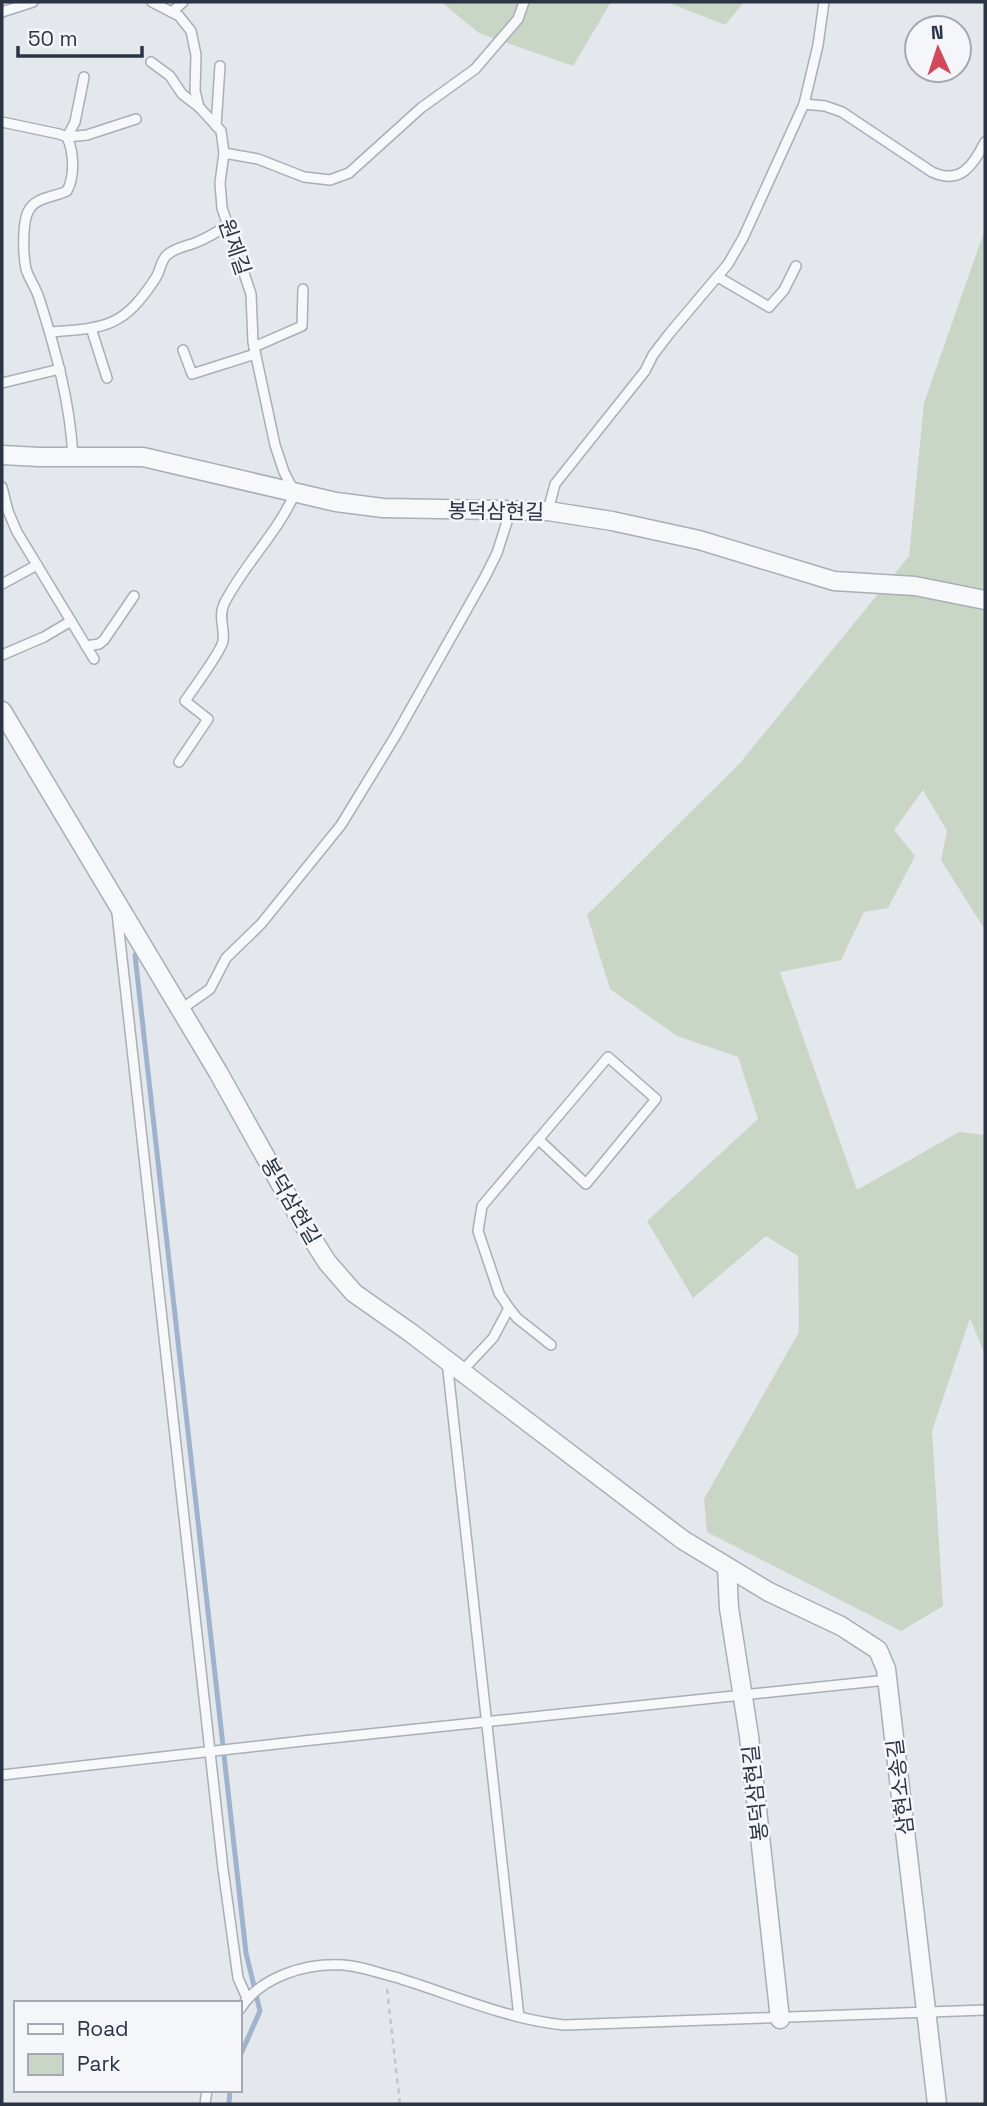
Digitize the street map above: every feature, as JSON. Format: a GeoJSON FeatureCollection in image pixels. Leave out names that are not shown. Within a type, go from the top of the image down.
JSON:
{"type":"FeatureCollection","features":[{"type":"Feature","properties":{"kind":"street","name":"봉덕삼현길"},"geometry":{"type":"LineString","coordinates":[[2,455],[143,457],[336,502],[383,508],[512,508],[548,511],[612,521],[699,540],[834,581],[915,586],[985,600]]}},
{"type":"Feature","properties":{"kind":"street","name":"봉덕삼현길"},"geometry":{"type":"LineString","coordinates":[[2,711],[327,1262],[354,1293],[455,1366],[683,1540],[724,1566],[744,1695],[780,2019]]}},
{"type":"Feature","properties":{"kind":"street","name":"삼현소송길"},"geometry":{"type":"LineString","coordinates":[[724,1566],[769,1592],[841,1626],[878,1650],[886,1668],[937,2104]]}},
{"type":"Feature","properties":{"kind":"lane"},"geometry":{"type":"LineString","coordinates":[[2,12],[33,2]]}},
{"type":"Feature","properties":{"kind":"lane"},"geometry":{"type":"LineString","coordinates":[[152,2],[172,12],[191,31],[194,40],[195,91],[199,107]]}},
{"type":"Feature","properties":{"kind":"lane"},"geometry":{"type":"LineString","coordinates":[[172,12],[183,2]]}},
{"type":"Feature","properties":{"kind":"lane"},"geometry":{"type":"LineString","coordinates":[[224,153],[258,159],[304,177],[330,180],[338,178],[365,159],[421,108],[475,69],[518,19],[524,2]]}},
{"type":"Feature","properties":{"kind":"lane"},"geometry":{"type":"LineString","coordinates":[[548,511],[555,484],[645,371],[669,334],[718,277],[743,238],[804,104],[818,45],[824,2]]}},
{"type":"Feature","properties":{"kind":"lane","name":"원제길"},"geometry":{"type":"LineString","coordinates":[[151,62],[170,76],[182,94],[199,107],[221,131],[224,153],[220,183],[226,226],[251,294],[255,351],[275,445],[295,493]]}},
{"type":"Feature","properties":{"kind":"lane"},"geometry":{"type":"LineString","coordinates":[[216,126],[220,66]]}},
{"type":"Feature","properties":{"kind":"lane"},"geometry":{"type":"LineString","coordinates":[[67,137],[75,122],[84,77]]}},
{"type":"Feature","properties":{"kind":"lane"},"geometry":{"type":"LineString","coordinates":[[804,104],[825,106],[842,112],[932,172],[944,177],[955,176],[976,161],[985,142]]}},
{"type":"Feature","properties":{"kind":"lane"},"geometry":{"type":"LineString","coordinates":[[2,122],[67,137],[86,135],[136,119]]}},
{"type":"Feature","properties":{"kind":"lane"},"geometry":{"type":"LineString","coordinates":[[67,137],[70,144],[71,182],[67,191],[37,201],[29,208],[25,219],[26,269],[37,291],[60,369],[71,422],[73,457]]}},
{"type":"Feature","properties":{"kind":"lane"},"geometry":{"type":"LineString","coordinates":[[50,332],[109,325],[129,311],[157,277],[161,263],[168,253],[201,241],[226,226]]}},
{"type":"Feature","properties":{"kind":"lane"},"geometry":{"type":"LineString","coordinates":[[718,277],[769,307],[784,290],[796,266]]}},
{"type":"Feature","properties":{"kind":"lane"},"geometry":{"type":"LineString","coordinates":[[183,349],[192,374],[255,351],[302,326],[303,289]]}},
{"type":"Feature","properties":{"kind":"lane"},"geometry":{"type":"LineString","coordinates":[[92,328],[107,378]]}},
{"type":"Feature","properties":{"kind":"lane"},"geometry":{"type":"LineString","coordinates":[[2,383],[60,369]]}},
{"type":"Feature","properties":{"kind":"lane"},"geometry":{"type":"LineString","coordinates":[[2,487],[12,522],[94,659]]}},
{"type":"Feature","properties":{"kind":"lane"},"geometry":{"type":"LineString","coordinates":[[180,762],[208,719],[185,701],[223,642],[220,613],[232,589],[275,530],[295,493]]}},
{"type":"Feature","properties":{"kind":"lane"},"geometry":{"type":"LineString","coordinates":[[180,1010],[210,989],[226,958],[261,924],[341,825],[396,735],[485,577],[501,543],[512,508]]}},
{"type":"Feature","properties":{"kind":"lane"},"geometry":{"type":"LineString","coordinates":[[2,584],[37,565]]}},
{"type":"Feature","properties":{"kind":"lane"},"geometry":{"type":"LineString","coordinates":[[86,646],[99,645],[104,640],[134,596]]}},
{"type":"Feature","properties":{"kind":"lane"},"geometry":{"type":"LineString","coordinates":[[2,655],[44,637],[71,621]]}},
{"type":"Feature","properties":{"kind":"lane"},"geometry":{"type":"LineString","coordinates":[[116,904],[238,1978],[247,1998]]}},
{"type":"Feature","properties":{"kind":"lane"},"geometry":{"type":"LineString","coordinates":[[538,1139],[586,1185],[656,1099],[608,1057],[538,1139],[482,1206],[478,1231],[499,1293],[517,1318],[551,1345]]}},
{"type":"Feature","properties":{"kind":"lane"},"geometry":{"type":"LineString","coordinates":[[509,1308],[493,1338],[455,1366],[487,1722],[519,2017]]}},
{"type":"Feature","properties":{"kind":"lane"},"geometry":{"type":"LineString","coordinates":[[2,1775],[888,1680]]}},
{"type":"Feature","properties":{"kind":"lane"},"geometry":{"type":"LineString","coordinates":[[242,2005],[260,1986],[282,1974],[317,1966],[344,1965],[386,1975],[541,2023],[564,2025],[985,2010]]}},
{"type":"Feature","properties":{"kind":"path"},"geometry":{"type":"LineString","coordinates":[[386,1975],[400,2104]]}},
{"type":"Feature","properties":{"kind":"green space"},"geometry":{"type":"Polygon","coordinates":[[[441,2],[611,2],[573,66],[479,33],[441,2]]]}},
{"type":"Feature","properties":{"kind":"green space"},"geometry":{"type":"Polygon","coordinates":[[[667,2],[744,2],[725,25],[667,2]]]}},
{"type":"Feature","properties":{"kind":"green space"},"geometry":{"type":"Polygon","coordinates":[[[985,229],[985,930],[941,860],[947,831],[923,790],[894,830],[915,856],[888,908],[864,912],[841,960],[780,972],[857,1190],[959,1132],[985,1135],[985,1355],[970,1318],[932,1431],[943,1606],[901,1631],[707,1532],[704,1499],[799,1332],[798,1256],[766,1236],[693,1298],[647,1221],[758,1119],[738,1057],[677,1036],[610,989],[587,915],[740,763],[909,556],[924,403],[985,229]]]}},
{"type":"Feature","properties":{"kind":"waterway"},"geometry":{"type":"LineString","coordinates":[[135,955],[246,1953],[260,2011],[242,2052]]}},
{"type":"Feature","properties":{"kind":"waterway"},"geometry":{"type":"LineString","coordinates":[[229,2104],[230,2092]]}}]}
